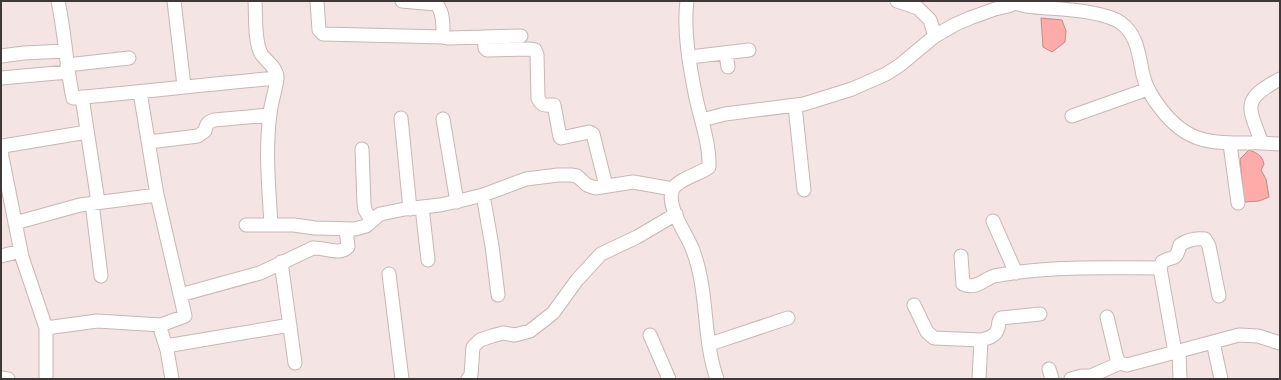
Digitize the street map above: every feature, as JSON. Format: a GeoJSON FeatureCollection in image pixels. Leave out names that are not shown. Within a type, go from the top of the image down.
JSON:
{"type":"FeatureCollection","features":[{"type":"Feature","properties":{"kind":"street"},"geometry":{"type":"LineString","coordinates":[[58,1],[63,24],[67,69],[73,98],[277,78]]}},
{"type":"Feature","properties":{"kind":"street"},"geometry":{"type":"LineString","coordinates":[[174,1],[184,86]]}},
{"type":"Feature","properties":{"kind":"street"},"geometry":{"type":"LineString","coordinates":[[255,1],[259,49],[262,56],[275,70],[277,78],[269,115],[267,160],[271,225]]}},
{"type":"Feature","properties":{"kind":"street"},"geometry":{"type":"LineString","coordinates":[[317,1],[319,30],[323,34],[449,38],[521,36]]}},
{"type":"Feature","properties":{"kind":"street"},"geometry":{"type":"LineString","coordinates":[[402,1],[436,4],[441,12],[444,37]]}},
{"type":"Feature","properties":{"kind":"street"},"geometry":{"type":"LineString","coordinates":[[687,1],[685,15],[690,58],[696,98],[710,157],[709,168],[679,183],[673,189],[671,200],[692,248],[698,267],[714,369],[717,379]]}},
{"type":"Feature","properties":{"kind":"street"},"geometry":{"type":"LineString","coordinates":[[897,1],[918,8],[930,20],[935,36]]}},
{"type":"Feature","properties":{"kind":"street"},"geometry":{"type":"LineString","coordinates":[[702,120],[725,114],[796,106],[852,89],[886,74],[900,65],[935,36],[970,18],[1008,6],[1013,2],[1039,7],[1085,12],[1114,19],[1122,23],[1134,38],[1148,88],[1154,100],[1165,114],[1184,132],[1198,139],[1217,143],[1280,144]]}},
{"type":"Feature","properties":{"kind":"street"},"geometry":{"type":"LineString","coordinates":[[484,37],[485,48],[487,50],[529,48],[535,50],[537,55],[538,98],[540,104],[543,106],[554,105],[560,137],[562,138],[589,132],[593,134],[606,186]]}},
{"type":"Feature","properties":{"kind":"street"},"geometry":{"type":"LineString","coordinates":[[690,58],[749,50]]}},
{"type":"Feature","properties":{"kind":"street"},"geometry":{"type":"LineString","coordinates":[[1,56],[65,51]]}},
{"type":"Feature","properties":{"kind":"street"},"geometry":{"type":"LineString","coordinates":[[726,54],[728,67]]}},
{"type":"Feature","properties":{"kind":"street"},"geometry":{"type":"LineString","coordinates":[[1,78],[67,69],[129,58]]}},
{"type":"Feature","properties":{"kind":"street"},"geometry":{"type":"LineString","coordinates":[[1262,143],[1250,110],[1252,100],[1256,93],[1280,79]]}},
{"type":"Feature","properties":{"kind":"street"},"geometry":{"type":"LineString","coordinates":[[1072,116],[1148,88]]}},
{"type":"Feature","properties":{"kind":"street"},"geometry":{"type":"LineString","coordinates":[[46,328],[97,321],[161,325],[185,316],[156,195],[149,142],[140,92]]}},
{"type":"Feature","properties":{"kind":"street"},"geometry":{"type":"LineString","coordinates":[[82,97],[95,203],[101,276]]}},
{"type":"Feature","properties":{"kind":"street"},"geometry":{"type":"LineString","coordinates":[[796,106],[804,190]]}},
{"type":"Feature","properties":{"kind":"street"},"geometry":{"type":"LineString","coordinates":[[149,142],[198,136],[205,131],[206,125],[209,122],[214,120],[269,115]]}},
{"type":"Feature","properties":{"kind":"street"},"geometry":{"type":"LineString","coordinates":[[400,118],[416,208],[428,260]]}},
{"type":"Feature","properties":{"kind":"street"},"geometry":{"type":"LineString","coordinates":[[444,119],[457,202]]}},
{"type":"Feature","properties":{"kind":"street"},"geometry":{"type":"LineString","coordinates":[[46,379],[46,328],[21,251],[1,150],[2,147],[87,132]]}},
{"type":"Feature","properties":{"kind":"street"},"geometry":{"type":"LineString","coordinates":[[1230,144],[1238,202]]}},
{"type":"Feature","properties":{"kind":"street"},"geometry":{"type":"LineString","coordinates":[[362,149],[364,204],[365,210],[371,220]]}},
{"type":"Feature","properties":{"kind":"street"},"geometry":{"type":"LineString","coordinates":[[246,225],[294,225],[315,228],[355,229],[366,226],[371,220],[380,214],[457,202],[483,195],[526,179],[558,175],[577,176],[587,185],[595,188],[633,182],[673,189]]}},
{"type":"Feature","properties":{"kind":"street"},"geometry":{"type":"LineString","coordinates":[[15,224],[80,205],[156,195]]}},
{"type":"Feature","properties":{"kind":"street"},"geometry":{"type":"LineString","coordinates":[[483,195],[492,246],[498,295]]}},
{"type":"Feature","properties":{"kind":"street"},"geometry":{"type":"LineString","coordinates":[[471,378],[473,347],[480,340],[503,333],[515,335],[530,331],[553,313],[577,280],[601,254],[637,237],[676,214]]}},
{"type":"Feature","properties":{"kind":"street"},"geometry":{"type":"LineString","coordinates":[[993,221],[1016,273]]}},
{"type":"Feature","properties":{"kind":"street"},"geometry":{"type":"LineString","coordinates":[[180,295],[260,272],[313,248],[340,252],[348,247],[346,229]]}},
{"type":"Feature","properties":{"kind":"street"},"geometry":{"type":"LineString","coordinates":[[1180,379],[1177,352],[1160,268],[1162,262],[1166,259],[1174,258],[1180,245],[1184,242],[1199,238],[1205,239],[1208,246],[1219,296]]}},
{"type":"Feature","properties":{"kind":"street"},"geometry":{"type":"LineString","coordinates":[[1,256],[21,251]]}},
{"type":"Feature","properties":{"kind":"street"},"geometry":{"type":"LineString","coordinates":[[961,256],[963,284],[968,287],[978,285],[995,276],[1040,270],[1160,268]]}},
{"type":"Feature","properties":{"kind":"street"},"geometry":{"type":"LineString","coordinates":[[281,262],[295,363]]}},
{"type":"Feature","properties":{"kind":"street"},"geometry":{"type":"LineString","coordinates":[[389,274],[402,379]]}},
{"type":"Feature","properties":{"kind":"street"},"geometry":{"type":"LineString","coordinates":[[914,304],[927,332],[934,338],[982,340],[996,333],[999,320],[1001,318],[1040,314]]}},
{"type":"Feature","properties":{"kind":"street"},"geometry":{"type":"LineString","coordinates":[[1107,317],[1117,359],[1120,363]]}},
{"type":"Feature","properties":{"kind":"street"},"geometry":{"type":"LineString","coordinates":[[710,344],[788,318]]}},
{"type":"Feature","properties":{"kind":"street"},"geometry":{"type":"LineString","coordinates":[[166,346],[290,324]]}},
{"type":"Feature","properties":{"kind":"street"},"geometry":{"type":"LineString","coordinates":[[161,325],[172,379]]}},
{"type":"Feature","properties":{"kind":"street"},"geometry":{"type":"LineString","coordinates":[[650,335],[669,379]]}},
{"type":"Feature","properties":{"kind":"street"},"geometry":{"type":"LineString","coordinates":[[1071,379],[1082,376],[1091,376],[1120,363],[1127,365],[1239,335],[1258,336],[1280,343]]}},
{"type":"Feature","properties":{"kind":"street"},"geometry":{"type":"LineString","coordinates":[[979,379],[982,340]]}},
{"type":"Feature","properties":{"kind":"street"},"geometry":{"type":"LineString","coordinates":[[1213,342],[1220,379]]}},
{"type":"Feature","properties":{"kind":"street"},"geometry":{"type":"LineString","coordinates":[[1,378],[8,379]]}},
{"type":"Feature","properties":{"kind":"shaded area"},"geometry":{"type":"Polygon","coordinates":[[[1041,18],[1062,20],[1066,31],[1065,42],[1052,52],[1043,47],[1041,18]]]}},
{"type":"Feature","properties":{"kind":"shaded area"},"geometry":{"type":"Polygon","coordinates":[[[1249,150],[1262,158],[1264,164],[1261,170],[1266,179],[1269,197],[1259,201],[1244,202],[1240,159],[1249,150]]]}}]}
